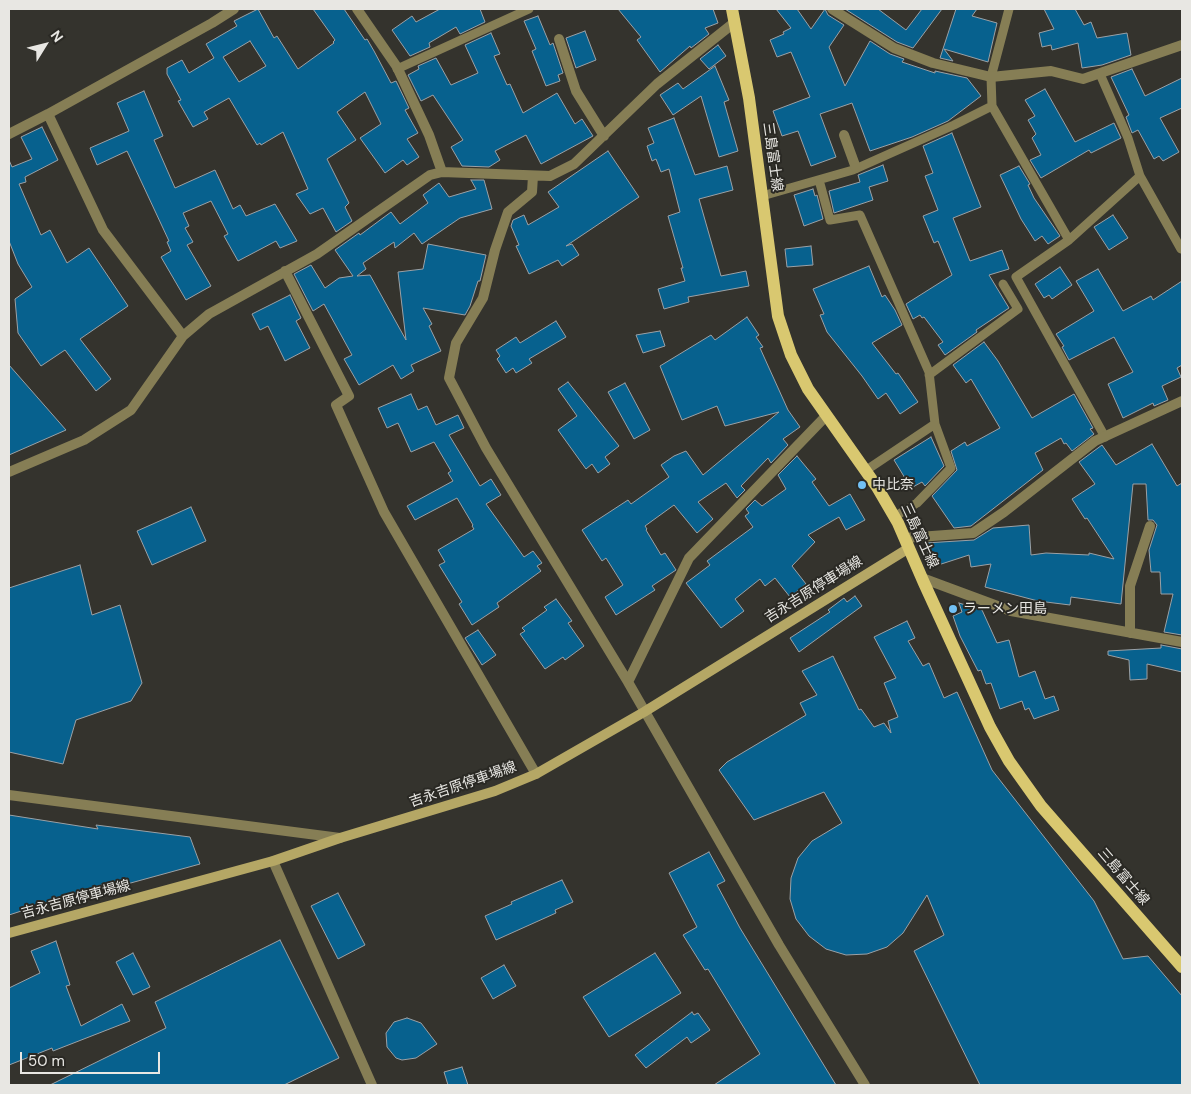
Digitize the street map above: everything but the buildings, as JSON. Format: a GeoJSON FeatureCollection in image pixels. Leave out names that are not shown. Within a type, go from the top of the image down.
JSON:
{"type":"FeatureCollection","features":[{"type":"Feature","properties":{"kind":"main road","name":"三島富士線"},"geometry":{"type":"LineString","coordinates":[[734,12],[749,98],[778,316],[791,354],[808,389],[865,471],[894,517],[990,727],[1009,761],[1041,806],[1182,968]]}},
{"type":"Feature","properties":{"kind":"main road","name":"吉永吉原停車場線"},"geometry":{"type":"LineString","coordinates":[[9,932],[273,861],[340,838],[495,791],[536,774],[644,712],[907,543]]}},
{"type":"Feature","properties":{"kind":"street"},"geometry":{"type":"LineString","coordinates":[[9,134],[212,23],[234,9]]}},
{"type":"Feature","properties":{"kind":"street"},"geometry":{"type":"LineString","coordinates":[[357,9],[398,69],[430,135],[442,172]]}},
{"type":"Feature","properties":{"kind":"street"},"geometry":{"type":"LineString","coordinates":[[832,9],[894,48],[933,63],[991,77],[1051,71],[1083,79],[1182,45]]}},
{"type":"Feature","properties":{"kind":"street"},"geometry":{"type":"LineString","coordinates":[[9,472],[84,440],[131,410],[183,336],[209,314],[317,254],[430,175],[442,172],[550,176],[574,164],[734,12]]}},
{"type":"Feature","properties":{"kind":"street"},"geometry":{"type":"LineString","coordinates":[[559,39],[576,91],[604,136]]}},
{"type":"Feature","properties":{"kind":"street"},"geometry":{"type":"LineString","coordinates":[[48,114],[103,230],[183,336]]}},
{"type":"Feature","properties":{"kind":"street"},"geometry":{"type":"LineString","coordinates":[[844,135],[856,168]]}},
{"type":"Feature","properties":{"kind":"street"},"geometry":{"type":"LineString","coordinates":[[533,176],[532,192],[508,212],[495,250],[483,298],[456,343],[449,378],[486,448],[628,682],[779,945],[865,1085]]}},
{"type":"Feature","properties":{"kind":"street"},"geometry":{"type":"LineString","coordinates":[[286,272],[349,396],[336,405],[384,512],[536,774]]}},
{"type":"Feature","properties":{"kind":"street"},"geometry":{"type":"LineString","coordinates":[[907,543],[973,533],[1004,512],[1095,441],[1182,401]]}},
{"type":"Feature","properties":{"kind":"street"},"geometry":{"type":"LineString","coordinates":[[628,682],[690,558],[826,416]]}},
{"type":"Feature","properties":{"kind":"street"},"geometry":{"type":"LineString","coordinates":[[1130,632],[1130,586],[1150,526]]}},
{"type":"Feature","properties":{"kind":"street"},"geometry":{"type":"LineString","coordinates":[[922,578],[1011,611],[1182,642]]}},
{"type":"Feature","properties":{"kind":"street"},"geometry":{"type":"LineString","coordinates":[[9,795],[340,838]]}},
{"type":"Feature","properties":{"kind":"street"},"geometry":{"type":"LineString","coordinates":[[273,861],[372,1085]]}},
{"type":"Feature","properties":{"kind":"lane"},"geometry":{"type":"LineString","coordinates":[[398,69],[529,9]]}},
{"type":"Feature","properties":{"kind":"lane"},"geometry":{"type":"LineString","coordinates":[[1009,9],[991,77],[992,106],[1069,240]]}},
{"type":"Feature","properties":{"kind":"lane"},"geometry":{"type":"LineString","coordinates":[[1100,74],[1128,138],[1140,176],[1181,249]]}},
{"type":"Feature","properties":{"kind":"lane"},"geometry":{"type":"LineString","coordinates":[[762,196],[856,168],[954,125],[992,106]]}},
{"type":"Feature","properties":{"kind":"lane"},"geometry":{"type":"LineString","coordinates":[[1105,436],[1016,277],[1069,240],[1140,176]]}},
{"type":"Feature","properties":{"kind":"lane"},"geometry":{"type":"LineString","coordinates":[[818,180],[830,220],[860,216],[929,375],[935,424],[951,468],[917,503],[894,517]]}},
{"type":"Feature","properties":{"kind":"lane"},"geometry":{"type":"LineString","coordinates":[[929,375],[1018,309],[1003,284]]}},
{"type":"Feature","properties":{"kind":"lane"},"geometry":{"type":"LineString","coordinates":[[865,471],[935,424]]}},
{"type":"Feature","properties":{"kind":"place","name":"中比奈"},"geometry":{"type":"Point","coordinates":[862,485]}},
{"type":"Feature","properties":{"kind":"place","name":"ラーメン田島"},"geometry":{"type":"Point","coordinates":[953,609]}}]}
